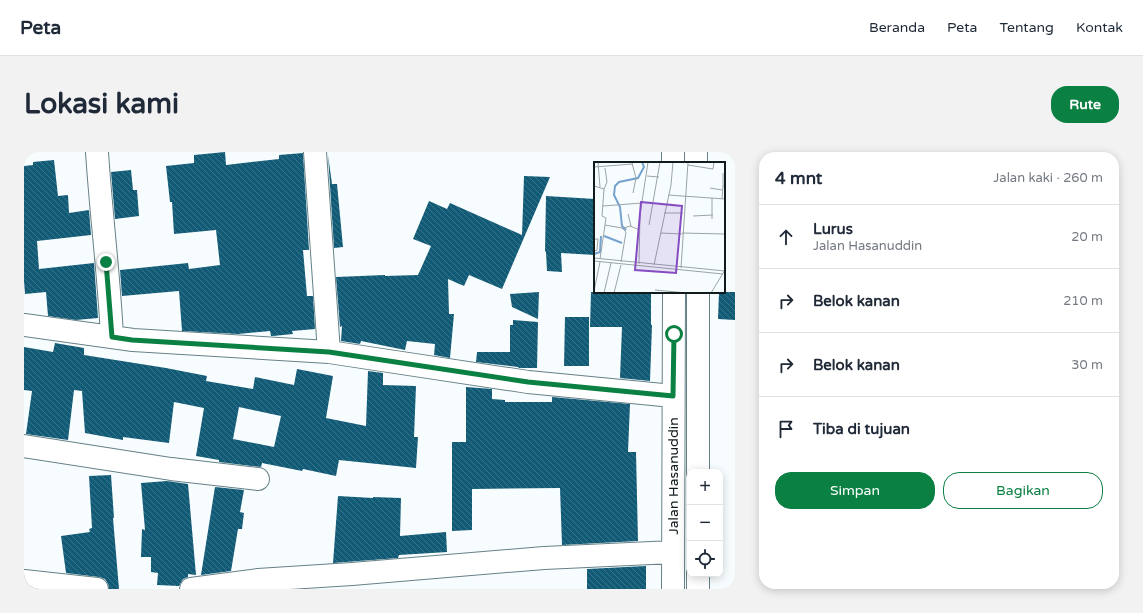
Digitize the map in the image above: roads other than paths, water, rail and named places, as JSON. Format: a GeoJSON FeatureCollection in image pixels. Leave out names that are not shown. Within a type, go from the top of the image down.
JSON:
{"type":"FeatureCollection","features":[{"type":"Feature","properties":{"kind":"street"},"geometry":{"type":"LineString","coordinates":[[97,152],[112,337]]}},
{"type":"Feature","properties":{"kind":"street"},"geometry":{"type":"LineString","coordinates":[[315,152],[329,352]]}},
{"type":"Feature","properties":{"kind":"street","name":"Jalan Hasanuddin"},"geometry":{"type":"LineString","coordinates":[[673,589],[674,293]]}},
{"type":"Feature","properties":{"kind":"street","name":"Jalan Hasanuddin"},"geometry":{"type":"LineString","coordinates":[[698,293],[698,469]]}},
{"type":"Feature","properties":{"kind":"street"},"geometry":{"type":"LineString","coordinates":[[24,325],[140,341],[329,352],[528,382],[673,396]]}},
{"type":"Feature","properties":{"kind":"street"},"geometry":{"type":"LineString","coordinates":[[24,446],[171,469],[258,479]]}},
{"type":"Feature","properties":{"kind":"street"},"geometry":{"type":"LineString","coordinates":[[191,589],[258,580],[311,582],[352,574],[544,558],[673,552]]}},
{"type":"Feature","properties":{"kind":"street"},"geometry":{"type":"LineString","coordinates":[[698,577],[698,589]]}},
{"type":"Feature","properties":{"kind":"street"},"geometry":{"type":"LineString","coordinates":[[32,584],[97,589]]}}]}
